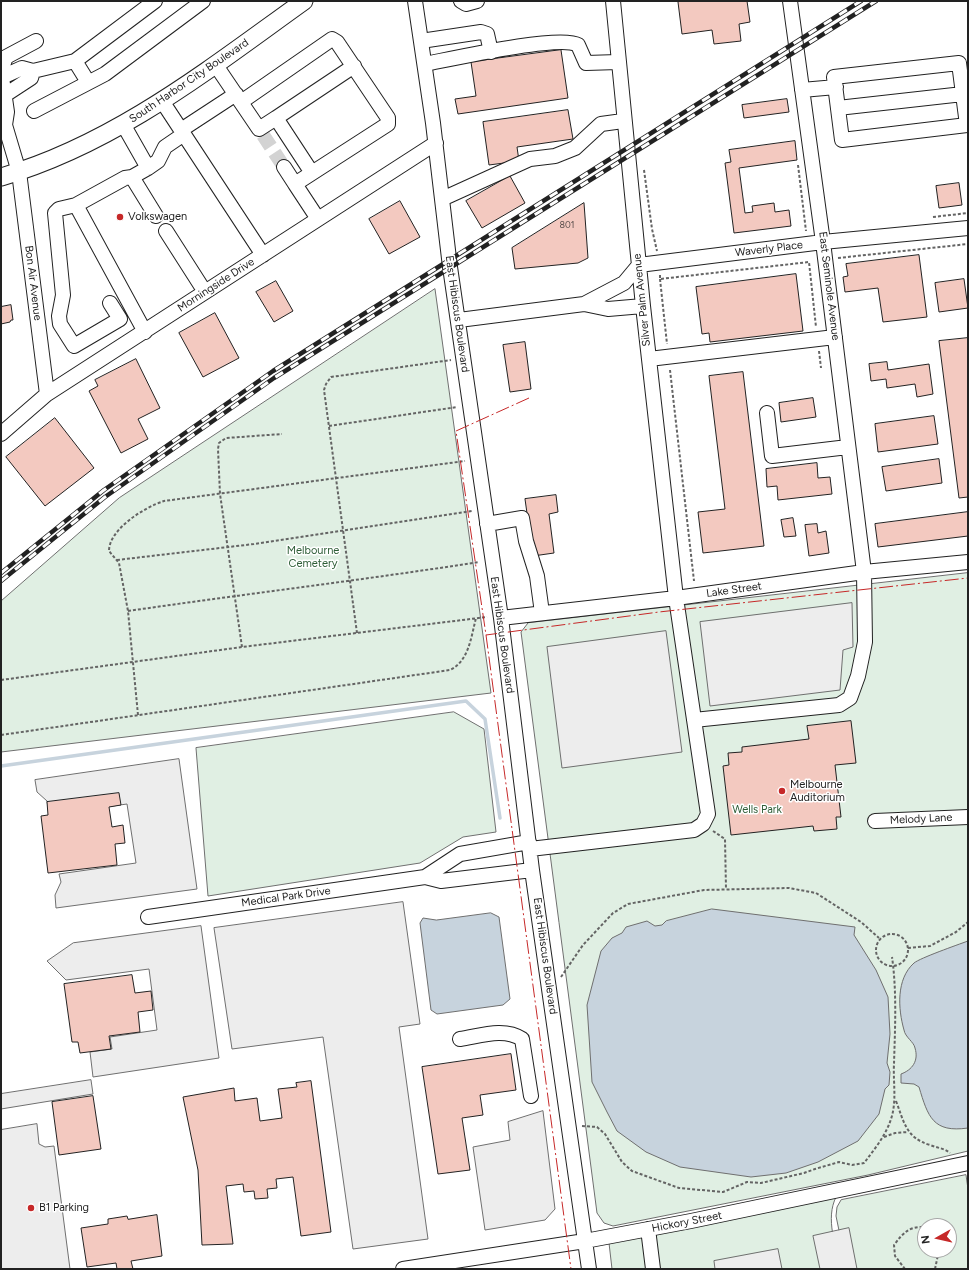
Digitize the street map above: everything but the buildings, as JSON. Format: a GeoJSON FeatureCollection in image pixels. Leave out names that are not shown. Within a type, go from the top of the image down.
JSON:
{"type":"FeatureCollection","features":[{"type":"Feature","properties":{"kind":"main road","name":"South Harbor City Boulevard"},"geometry":{"type":"LineString","coordinates":[[1,177],[53,159],[123,124],[162,101],[304,1]]}},
{"type":"Feature","properties":{"kind":"street"},"geometry":{"type":"LineString","coordinates":[[2,77],[22,68],[33,71],[75,61],[155,1]]}},
{"type":"Feature","properties":{"kind":"street"},"geometry":{"type":"LineString","coordinates":[[34,111],[105,74],[203,1]]}},
{"type":"Feature","properties":{"kind":"street","name":"East Hibiscus Boulevard"},"geometry":{"type":"LineString","coordinates":[[418,1],[421,41],[436,143],[450,267],[459,320],[501,618],[532,870],[589,1269]]}},
{"type":"Feature","properties":{"kind":"street"},"geometry":{"type":"LineString","coordinates":[[461,1],[466,4],[477,1]]}},
{"type":"Feature","properties":{"kind":"street","name":"Silver Palm Avenue"},"geometry":{"type":"LineString","coordinates":[[613,1],[623,121],[676,598],[708,814],[703,824]]}},
{"type":"Feature","properties":{"kind":"street","name":"East Seminole Avenue"},"geometry":{"type":"LineString","coordinates":[[694,720],[839,705],[850,698],[858,676],[865,642],[864,572],[826,260],[790,1]]}},
{"type":"Feature","properties":{"kind":"street"},"geometry":{"type":"LineString","coordinates":[[421,41],[481,32],[487,34],[491,52]]}},
{"type":"Feature","properties":{"kind":"street"},"geometry":{"type":"LineString","coordinates":[[110,303],[120,319],[74,346],[60,324],[59,316],[63,295],[55,214],[59,209],[76,205],[125,178],[132,177],[148,168],[158,161],[165,147],[182,132],[332,39],[337,42],[354,66],[388,118],[388,124],[295,184]]}},
{"type":"Feature","properties":{"kind":"street","name":"Bon Air Avenue"},"geometry":{"type":"LineString","coordinates":[[36,41],[6,57],[3,63],[2,77],[7,112],[3,125],[19,172],[47,394]]}},
{"type":"Feature","properties":{"kind":"street"},"geometry":{"type":"LineString","coordinates":[[424,64],[566,41],[578,45],[586,63],[618,62]]}},
{"type":"Feature","properties":{"kind":"street"},"geometry":{"type":"LineString","coordinates":[[75,61],[88,82]]}},
{"type":"Feature","properties":{"kind":"street"},"geometry":{"type":"LineString","coordinates":[[959,63],[964,76],[963,94],[967,125],[842,140],[834,77],[959,63]]}},
{"type":"Feature","properties":{"kind":"street"},"geometry":{"type":"LineString","coordinates":[[215,64],[261,132],[276,118],[354,66]]}},
{"type":"Feature","properties":{"kind":"street"},"geometry":{"type":"LineString","coordinates":[[5,96],[31,78],[33,71]]}},
{"type":"Feature","properties":{"kind":"street"},"geometry":{"type":"LineString","coordinates":[[802,90],[836,87]]}},
{"type":"Feature","properties":{"kind":"street"},"geometry":{"type":"LineString","coordinates":[[838,108],[963,94]]}},
{"type":"Feature","properties":{"kind":"street"},"geometry":{"type":"LineString","coordinates":[[162,101],[263,254]]}},
{"type":"Feature","properties":{"kind":"street"},"geometry":{"type":"LineString","coordinates":[[276,118],[312,173]]}},
{"type":"Feature","properties":{"kind":"street"},"geometry":{"type":"LineString","coordinates":[[442,199],[530,159],[555,156],[575,148],[601,124],[623,121]]}},
{"type":"Feature","properties":{"kind":"street"},"geometry":{"type":"LineString","coordinates":[[123,124],[148,168]]}},
{"type":"Feature","properties":{"kind":"street","name":"Morningside Drive"},"geometry":{"type":"LineString","coordinates":[[1,433],[47,394],[436,143]]}},
{"type":"Feature","properties":{"kind":"street"},"geometry":{"type":"LineString","coordinates":[[284,167],[318,219]]}},
{"type":"Feature","properties":{"kind":"street"},"geometry":{"type":"LineString","coordinates":[[132,177],[156,216]]}},
{"type":"Feature","properties":{"kind":"street"},"geometry":{"type":"LineString","coordinates":[[76,205],[145,332]]}},
{"type":"Feature","properties":{"kind":"street","name":"Waverly Place"},"geometry":{"type":"LineString","coordinates":[[639,264],[823,242],[968,228]]}},
{"type":"Feature","properties":{"kind":"street"},"geometry":{"type":"LineString","coordinates":[[166,231],[205,292]]}},
{"type":"Feature","properties":{"kind":"street"},"geometry":{"type":"LineString","coordinates":[[584,304],[624,283],[639,264]]}},
{"type":"Feature","properties":{"kind":"street"},"geometry":{"type":"LineString","coordinates":[[459,320],[584,304],[608,309],[643,306]]}},
{"type":"Feature","properties":{"kind":"street"},"geometry":{"type":"LineString","coordinates":[[649,359],[835,337]]}},
{"type":"Feature","properties":{"kind":"street"},"geometry":{"type":"LineString","coordinates":[[767,412],[772,456],[848,447]]}},
{"type":"Feature","properties":{"kind":"street"},"geometry":{"type":"LineString","coordinates":[[487,524],[522,518],[526,541],[537,576],[542,613]]}},
{"type":"Feature","properties":{"kind":"street","name":"Lake Street"},"geometry":{"type":"LineString","coordinates":[[501,618],[676,598],[864,572],[968,562]]}},
{"type":"Feature","properties":{"kind":"street","name":"Melody Lane"},"geometry":{"type":"LineString","coordinates":[[875,821],[968,817]]}},
{"type":"Feature","properties":{"kind":"street","name":"Medical Park Drive"},"geometry":{"type":"LineString","coordinates":[[425,877],[460,854],[529,845],[694,830],[703,824]]}},
{"type":"Feature","properties":{"kind":"street","name":"Medical Park Drive"},"geometry":{"type":"LineString","coordinates":[[148,917],[425,877],[441,881],[532,870]]}},
{"type":"Feature","properties":{"kind":"street"},"geometry":{"type":"LineString","coordinates":[[460,1039],[505,1033],[515,1034],[522,1039],[531,1096]]}},
{"type":"Feature","properties":{"kind":"street","name":"Hickory Street"},"geometry":{"type":"LineString","coordinates":[[403,1269],[585,1241],[965,1163]]}},
{"type":"Feature","properties":{"kind":"street"},"geometry":{"type":"LineString","coordinates":[[648,1229],[652,1269]]}},
{"type":"Feature","properties":{"kind":"path"},"geometry":{"type":"LineString","coordinates":[[798,165],[821,368]]}},
{"type":"Feature","properties":{"kind":"path"},"geometry":{"type":"LineString","coordinates":[[644,167],[658,262],[693,581],[701,581]]}},
{"type":"Feature","properties":{"kind":"path"},"geometry":{"type":"LineString","coordinates":[[660,279],[968,244]]}},
{"type":"Feature","properties":{"kind":"path"},"geometry":{"type":"LineString","coordinates":[[357,633],[324,390],[326,384],[331,377],[464,358]]}},
{"type":"Feature","properties":{"kind":"path"},"geometry":{"type":"LineString","coordinates":[[329,426],[470,405]]}},
{"type":"Feature","properties":{"kind":"path"},"geometry":{"type":"LineString","coordinates":[[242,647],[233,596],[220,494],[217,462],[218,448],[221,441],[234,437],[282,434]]}},
{"type":"Feature","properties":{"kind":"path"},"geometry":{"type":"LineString","coordinates":[[138,715],[128,611],[117,560],[109,550],[109,546],[116,534],[144,510],[164,501],[478,459]]}},
{"type":"Feature","properties":{"kind":"path"},"geometry":{"type":"LineString","coordinates":[[117,560],[227,547],[485,509]]}},
{"type":"Feature","properties":{"kind":"path"},"geometry":{"type":"LineString","coordinates":[[128,611],[492,560]]}},
{"type":"Feature","properties":{"kind":"path"},"geometry":{"type":"LineString","coordinates":[[1,680],[242,647],[476,618],[465,655],[458,666],[450,670],[1,735]]}},
{"type":"Feature","properties":{"kind":"path"},"geometry":{"type":"LineString","coordinates":[[703,824],[725,839],[726,889]]}},
{"type":"Feature","properties":{"kind":"path"},"geometry":{"type":"LineString","coordinates":[[550,993],[583,946],[613,912],[628,904],[704,890],[789,888],[816,893],[860,922],[879,938]]}},
{"type":"Feature","properties":{"kind":"path"},"geometry":{"type":"LineString","coordinates":[[908,948],[930,946],[956,932],[968,922]]}},
{"type":"Feature","properties":{"kind":"path"},"geometry":{"type":"LineString","coordinates":[[894,934],[906,942],[908,948],[907,954],[900,963],[893,966],[882,962],[877,956],[876,947],[879,938],[894,934]]}},
{"type":"Feature","properties":{"kind":"path"},"geometry":{"type":"LineString","coordinates":[[569,1125],[597,1127],[605,1134],[622,1162],[632,1171],[679,1188],[723,1192],[747,1182],[768,1181],[804,1174],[815,1168],[839,1162],[852,1165],[864,1163],[883,1137],[891,1120],[895,1100],[894,1065],[896,1042],[892,958]]}},
{"type":"Feature","properties":{"kind":"path"},"geometry":{"type":"LineString","coordinates":[[895,1100],[908,1132],[917,1141],[945,1149],[965,1163]]}},
{"type":"Feature","properties":{"kind":"path"},"geometry":{"type":"LineString","coordinates":[[883,1137],[895,1133],[908,1132]]}},
{"type":"Feature","properties":{"kind":"path"},"geometry":{"type":"LineString","coordinates":[[905,1269],[895,1256],[894,1245],[903,1232],[914,1226],[917,1226]]}},
{"type":"Feature","properties":{"kind":"path"},"geometry":{"type":"LineString","coordinates":[[935,1269],[938,1258]]}},
{"type":"Feature","properties":{"kind":"green space","name":"Melbourne Cemetery"},"geometry":{"type":"Polygon","coordinates":[[[435,289],[491,693],[1,752],[1,601],[119,498],[435,289]]]}},
{"type":"Feature","properties":{"kind":"green space","name":"Wells Park"},"geometry":{"type":"Polygon","coordinates":[[[968,573],[968,1151],[868,1175],[613,1226],[604,1223],[597,1213],[521,632],[528,623],[968,573]]]}},
{"type":"Feature","properties":{"kind":"green space"},"geometry":{"type":"Polygon","coordinates":[[[454,712],[484,729],[496,832],[463,837],[420,863],[208,896],[196,748],[454,712]]]}},
{"type":"Feature","properties":{"kind":"green space"},"geometry":{"type":"Polygon","coordinates":[[[966,1175],[968,1189],[968,1269],[847,1269],[836,1216],[837,1207],[841,1200],[966,1175]]]}},
{"type":"Feature","properties":{"kind":"green space"},"geometry":{"type":"Polygon","coordinates":[[[836,1197],[831,1214],[831,1223],[841,1269],[612,1269],[609,1243],[836,1197]]]}},
{"type":"Feature","properties":{"kind":"shaded area"},"geometry":{"type":"Polygon","coordinates":[[[852,603],[853,647],[843,650],[840,690],[710,706],[700,622],[852,603]]]}},
{"type":"Feature","properties":{"kind":"shaded area"},"geometry":{"type":"Polygon","coordinates":[[[666,631],[682,752],[562,768],[547,647],[666,631]]]}},
{"type":"Feature","properties":{"kind":"shaded area"},"geometry":{"type":"Polygon","coordinates":[[[179,759],[197,889],[56,908],[55,895],[61,882],[59,874],[136,863],[127,804],[49,815],[47,801],[37,792],[35,780],[179,759]]]}},
{"type":"Feature","properties":{"kind":"shaded area"},"geometry":{"type":"Polygon","coordinates":[[[403,902],[420,1024],[399,1027],[428,1239],[353,1249],[323,1037],[232,1049],[214,928],[403,902]]]}},
{"type":"Feature","properties":{"kind":"shaded area"},"geometry":{"type":"Polygon","coordinates":[[[712,909],[855,927],[854,935],[876,970],[888,997],[890,1034],[887,1063],[890,1072],[889,1085],[885,1089],[879,1114],[858,1141],[818,1162],[786,1173],[751,1177],[680,1167],[646,1152],[617,1131],[592,1082],[587,1005],[601,951],[612,938],[622,933],[626,927],[647,921],[655,926],[662,925],[666,921],[712,909]]]}},
{"type":"Feature","properties":{"kind":"shaded area"},"geometry":{"type":"Polygon","coordinates":[[[491,913],[499,917],[510,999],[503,1005],[437,1014],[431,1010],[420,923],[423,918],[436,920],[491,913]]]}},
{"type":"Feature","properties":{"kind":"shaded area"},"geometry":{"type":"Polygon","coordinates":[[[201,926],[219,1058],[93,1077],[90,1052],[112,1049],[110,1037],[157,1030],[149,969],[66,980],[47,961],[73,943],[201,926]]]}},
{"type":"Feature","properties":{"kind":"shaded area"},"geometry":{"type":"Polygon","coordinates":[[[968,941],[968,1128],[956,1129],[947,1128],[934,1121],[929,1114],[919,1087],[914,1084],[901,1083],[901,1074],[914,1064],[916,1053],[914,1046],[904,1030],[900,1013],[900,995],[904,977],[914,963],[968,941]]]}},
{"type":"Feature","properties":{"kind":"shaded area"},"geometry":{"type":"Polygon","coordinates":[[[91,1080],[93,1094],[1,1109],[1,1094],[91,1080]]]}},
{"type":"Feature","properties":{"kind":"shaded area"},"geometry":{"type":"Polygon","coordinates":[[[543,1111],[555,1209],[545,1220],[485,1230],[473,1147],[510,1140],[508,1122],[543,1111]]]}},
{"type":"Feature","properties":{"kind":"shaded area","name":"B1 Parking"},"geometry":{"type":"Polygon","coordinates":[[[37,1124],[39,1144],[45,1147],[54,1146],[70,1269],[1,1269],[1,1130],[37,1124]]]}},
{"type":"Feature","properties":{"kind":"shaded area"},"geometry":{"type":"Polygon","coordinates":[[[849,1228],[857,1269],[820,1269],[813,1236],[849,1228]]]}},
{"type":"Feature","properties":{"kind":"shaded area"},"geometry":{"type":"Polygon","coordinates":[[[778,1249],[782,1269],[715,1269],[714,1261],[778,1249]]]}},
{"type":"Feature","properties":{"kind":"waterway"},"geometry":{"type":"LineString","coordinates":[[1,766],[466,701],[485,719],[500,818]]}},
{"type":"Feature","properties":{"kind":"tunnel"},"geometry":{"type":"LineString","coordinates":[[263,135],[284,167]]}},
{"type":"Feature","properties":{"kind":"railway"},"geometry":{"type":"LineString","coordinates":[[1,573],[104,490],[273,371],[861,1]]}},
{"type":"Feature","properties":{"kind":"railway"},"geometry":{"type":"LineString","coordinates":[[1,581],[105,497],[274,378],[876,1]]}},
{"type":"Feature","properties":{"kind":"power"},"geometry":{"type":"LineString","coordinates":[[529,398],[456,431],[486,635],[571,1269]]}},
{"type":"Feature","properties":{"kind":"power"},"geometry":{"type":"LineString","coordinates":[[486,635],[659,612],[968,578]]}},
{"type":"Feature","properties":{"kind":"place","name":"Volkswagen"},"geometry":{"type":"Point","coordinates":[120,217]}},
{"type":"Feature","properties":{"kind":"place","name":"Melbourne Auditorium"},"geometry":{"type":"Point","coordinates":[782,791]}},
{"type":"Feature","properties":{"kind":"place","name":"B1 Parking"},"geometry":{"type":"Point","coordinates":[31,1208]}}]}
